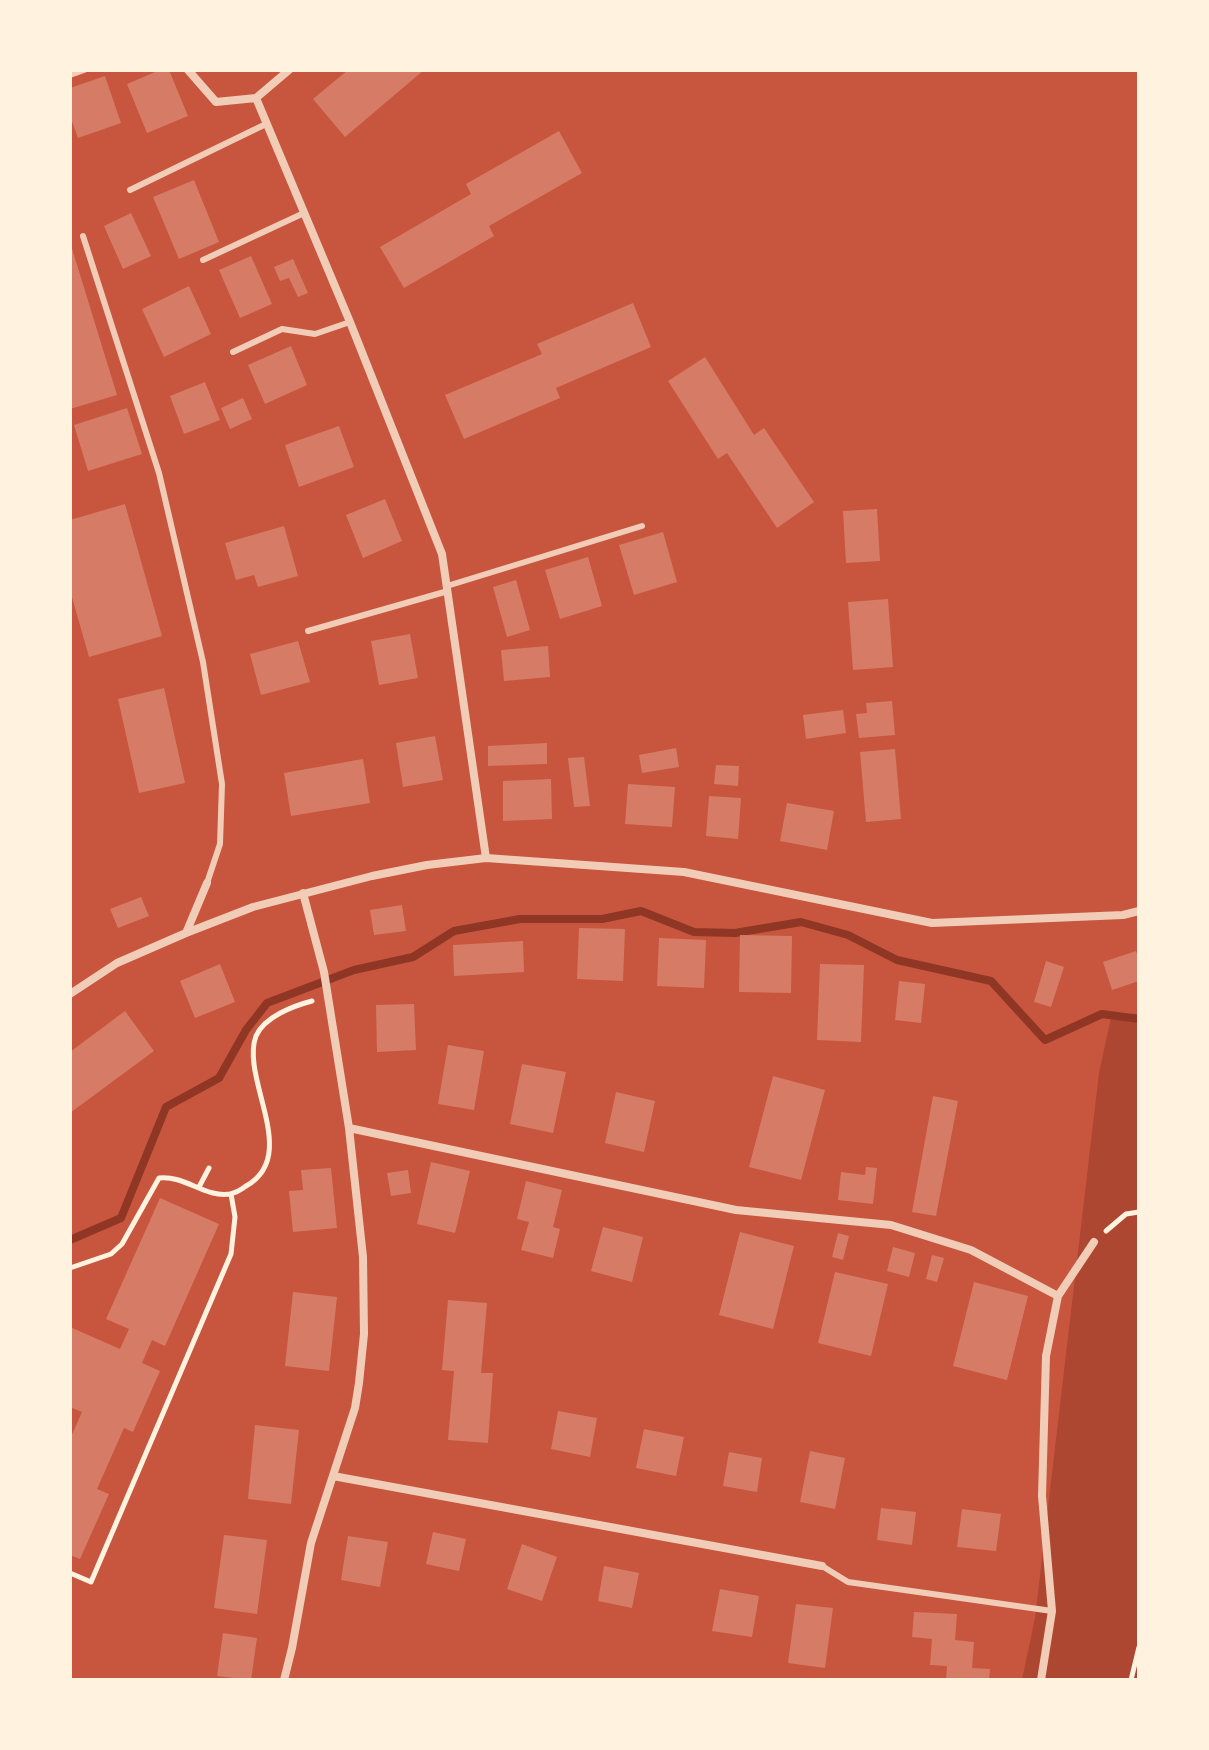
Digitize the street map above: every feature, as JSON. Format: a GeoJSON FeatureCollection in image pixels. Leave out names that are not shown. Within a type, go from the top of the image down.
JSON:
{"type":"FeatureCollection","features":[{"type":"Feature","properties":{"kind":"street"},"geometry":{"type":"LineString","coordinates":[[188,70],[216,102],[256,98],[289,70]]}},
{"type":"Feature","properties":{"kind":"street"},"geometry":{"type":"LineString","coordinates":[[256,98],[350,322],[442,554],[486,858]]}},
{"type":"Feature","properties":{"kind":"street"},"geometry":{"type":"LineString","coordinates":[[70,994],[117,963],[253,907],[427,865],[486,858],[684,872],[932,923],[1123,915],[1139,911]]}},
{"type":"Feature","properties":{"kind":"street"},"geometry":{"type":"LineString","coordinates":[[186,933],[207,883]]}},
{"type":"Feature","properties":{"kind":"street"},"geometry":{"type":"LineString","coordinates":[[284,1680],[311,1543],[355,1408],[364,1334],[363,1257],[349,1128],[324,972],[303,893]]}},
{"type":"Feature","properties":{"kind":"street"},"geometry":{"type":"LineString","coordinates":[[349,1128],[736,1210],[891,1225],[971,1250],[1058,1296]]}},
{"type":"Feature","properties":{"kind":"street"},"geometry":{"type":"LineString","coordinates":[[1041,1680],[1052,1611],[1042,1496],[1046,1356],[1058,1296],[1094,1242]]}},
{"type":"Feature","properties":{"kind":"street"},"geometry":{"type":"LineString","coordinates":[[333,1476],[822,1566]]}},
{"type":"Feature","properties":{"kind":"lane"},"geometry":{"type":"LineString","coordinates":[[70,75],[84,70]]}},
{"type":"Feature","properties":{"kind":"lane"},"geometry":{"type":"LineString","coordinates":[[130,190],[266,124]]}},
{"type":"Feature","properties":{"kind":"lane"},"geometry":{"type":"LineString","coordinates":[[203,260],[304,213]]}},
{"type":"Feature","properties":{"kind":"lane"},"geometry":{"type":"LineString","coordinates":[[83,236],[159,473],[203,662],[222,784],[220,844],[207,883]]}},
{"type":"Feature","properties":{"kind":"lane"},"geometry":{"type":"LineString","coordinates":[[233,352],[282,329],[315,334],[350,322]]}},
{"type":"Feature","properties":{"kind":"lane"},"geometry":{"type":"LineString","coordinates":[[308,631],[642,526]]}},
{"type":"Feature","properties":{"kind":"lane"},"geometry":{"type":"LineString","coordinates":[[822,1566],[848,1582],[1052,1611]]}},
{"type":"Feature","properties":{"kind":"path"},"geometry":{"type":"LineString","coordinates":[[70,1268],[111,1254],[122,1244],[159,1178],[176,1179],[211,1193],[231,1194],[257,1180],[267,1162],[271,1145],[256,1065],[254,1046],[257,1033],[274,1018],[328,993]]}},
{"type":"Feature","properties":{"kind":"path"},"geometry":{"type":"LineString","coordinates":[[199,1187],[209,1168]]}},
{"type":"Feature","properties":{"kind":"path"},"geometry":{"type":"LineString","coordinates":[[70,1573],[91,1582],[231,1254],[235,1217],[231,1194]]}},
{"type":"Feature","properties":{"kind":"path"},"geometry":{"type":"LineString","coordinates":[[1094,1242],[1126,1214],[1139,1212]]}},
{"type":"Feature","properties":{"kind":"path"},"geometry":{"type":"LineString","coordinates":[[1131,1680],[1139,1647]]}},
{"type":"Feature","properties":{"kind":"shaded area"},"geometry":{"type":"Polygon","coordinates":[[[1112,1013],[1139,1014],[1139,1680],[1022,1680],[1035,1618],[1099,1073],[1112,1013]]]}},
{"type":"Feature","properties":{"kind":"building"},"geometry":{"type":"Polygon","coordinates":[[[160,70],[169,70],[188,116],[147,133],[127,84],[160,70]]]}},
{"type":"Feature","properties":{"kind":"building"},"geometry":{"type":"Polygon","coordinates":[[[348,70],[424,70],[345,137],[313,99],[348,70]]]}},
{"type":"Feature","properties":{"kind":"building"},"geometry":{"type":"Polygon","coordinates":[[[105,76],[121,123],[78,138],[70,116],[70,88],[105,76]]]}},
{"type":"Feature","properties":{"kind":"building"},"geometry":{"type":"Polygon","coordinates":[[[559,131],[582,173],[489,226],[494,236],[404,288],[380,247],[471,194],[466,184],[559,131]]]}},
{"type":"Feature","properties":{"kind":"building"},"geometry":{"type":"Polygon","coordinates":[[[194,180],[219,242],[179,259],[153,197],[194,180]]]}},
{"type":"Feature","properties":{"kind":"building"},"geometry":{"type":"Polygon","coordinates":[[[131,213],[151,256],[123,269],[104,226],[131,213]]]}},
{"type":"Feature","properties":{"kind":"building"},"geometry":{"type":"Polygon","coordinates":[[[70,242],[117,395],[70,409],[70,242]]]}},
{"type":"Feature","properties":{"kind":"building"},"geometry":{"type":"Polygon","coordinates":[[[251,256],[272,304],[240,318],[219,270],[251,256]]]}},
{"type":"Feature","properties":{"kind":"building"},"geometry":{"type":"Polygon","coordinates":[[[293,259],[308,293],[298,297],[289,278],[280,281],[274,267],[293,259]]]}},
{"type":"Feature","properties":{"kind":"building"},"geometry":{"type":"Polygon","coordinates":[[[189,286],[211,334],[164,357],[142,309],[189,286]]]}},
{"type":"Feature","properties":{"kind":"building"},"geometry":{"type":"Polygon","coordinates":[[[633,303],[651,347],[556,388],[560,398],[464,439],[445,395],[542,354],[537,344],[633,303]]]}},
{"type":"Feature","properties":{"kind":"building"},"geometry":{"type":"Polygon","coordinates":[[[291,346],[307,385],[265,404],[248,365],[291,346]]]}},
{"type":"Feature","properties":{"kind":"building"},"geometry":{"type":"Polygon","coordinates":[[[705,357],[754,435],[764,428],[814,502],[777,528],[727,453],[718,459],[668,381],[705,357]]]}},
{"type":"Feature","properties":{"kind":"building"},"geometry":{"type":"Polygon","coordinates":[[[205,382],[220,420],[184,434],[170,396],[205,382]]]}},
{"type":"Feature","properties":{"kind":"building"},"geometry":{"type":"Polygon","coordinates":[[[243,398],[252,419],[230,429],[221,408],[243,398]]]}},
{"type":"Feature","properties":{"kind":"building"},"geometry":{"type":"Polygon","coordinates":[[[127,408],[142,454],[88,471],[74,425],[127,408]]]}},
{"type":"Feature","properties":{"kind":"building"},"geometry":{"type":"Polygon","coordinates":[[[339,426],[354,467],[299,487],[285,445],[339,426]]]}},
{"type":"Feature","properties":{"kind":"building"},"geometry":{"type":"Polygon","coordinates":[[[385,499],[402,541],[363,558],[346,515],[385,499]]]}},
{"type":"Feature","properties":{"kind":"building"},"geometry":{"type":"Polygon","coordinates":[[[125,504],[162,636],[89,657],[70,590],[70,520],[125,504]]]}},
{"type":"Feature","properties":{"kind":"building"},"geometry":{"type":"Polygon","coordinates":[[[877,509],[880,561],[846,563],[843,511],[877,509]]]}},
{"type":"Feature","properties":{"kind":"building"},"geometry":{"type":"Polygon","coordinates":[[[284,526],[298,576],[258,587],[254,575],[236,580],[225,543],[284,526]]]}},
{"type":"Feature","properties":{"kind":"building"},"geometry":{"type":"Polygon","coordinates":[[[663,532],[677,582],[634,595],[619,545],[663,532]]]}},
{"type":"Feature","properties":{"kind":"building"},"geometry":{"type":"Polygon","coordinates":[[[588,557],[602,606],[560,619],[545,570],[588,557]]]}},
{"type":"Feature","properties":{"kind":"building"},"geometry":{"type":"Polygon","coordinates":[[[516,580],[530,630],[507,637],[493,587],[516,580]]]}},
{"type":"Feature","properties":{"kind":"building"},"geometry":{"type":"Polygon","coordinates":[[[888,599],[893,667],[853,670],[848,602],[888,599]]]}},
{"type":"Feature","properties":{"kind":"building"},"geometry":{"type":"Polygon","coordinates":[[[410,634],[418,678],[379,685],[371,641],[410,634]]]}},
{"type":"Feature","properties":{"kind":"building"},"geometry":{"type":"Polygon","coordinates":[[[298,641],[310,682],[261,695],[250,654],[298,641]]]}},
{"type":"Feature","properties":{"kind":"building"},"geometry":{"type":"Polygon","coordinates":[[[548,646],[550,677],[504,681],[501,650],[548,646]]]}},
{"type":"Feature","properties":{"kind":"building"},"geometry":{"type":"Polygon","coordinates":[[[164,688],[185,783],[139,793],[118,699],[164,688]]]}},
{"type":"Feature","properties":{"kind":"building"},"geometry":{"type":"Polygon","coordinates":[[[892,701],[895,735],[859,738],[856,714],[867,713],[866,703],[892,701]]]}},
{"type":"Feature","properties":{"kind":"building"},"geometry":{"type":"Polygon","coordinates":[[[843,710],[846,733],[806,739],[803,715],[843,710]]]}},
{"type":"Feature","properties":{"kind":"building"},"geometry":{"type":"Polygon","coordinates":[[[435,736],[443,780],[403,787],[396,743],[435,736]]]}},
{"type":"Feature","properties":{"kind":"building"},"geometry":{"type":"Polygon","coordinates":[[[547,743],[547,764],[488,766],[488,746],[547,743]]]}},
{"type":"Feature","properties":{"kind":"building"},"geometry":{"type":"Polygon","coordinates":[[[676,748],[679,767],[642,773],[639,755],[676,748]]]}},
{"type":"Feature","properties":{"kind":"building"},"geometry":{"type":"Polygon","coordinates":[[[895,749],[901,819],[866,822],[860,752],[895,749]]]}},
{"type":"Feature","properties":{"kind":"building"},"geometry":{"type":"Polygon","coordinates":[[[584,757],[590,806],[574,807],[568,758],[584,757]]]}},
{"type":"Feature","properties":{"kind":"building"},"geometry":{"type":"Polygon","coordinates":[[[363,759],[370,803],[291,816],[284,773],[363,759]]]}},
{"type":"Feature","properties":{"kind":"building"},"geometry":{"type":"Polygon","coordinates":[[[716,765],[739,766],[738,786],[714,784],[716,765]]]}},
{"type":"Feature","properties":{"kind":"building"},"geometry":{"type":"Polygon","coordinates":[[[551,779],[552,819],[503,821],[503,781],[551,779]]]}},
{"type":"Feature","properties":{"kind":"building"},"geometry":{"type":"Polygon","coordinates":[[[628,784],[675,787],[672,827],[625,824],[628,784]]]}},
{"type":"Feature","properties":{"kind":"building"},"geometry":{"type":"Polygon","coordinates":[[[709,796],[741,798],[738,839],[706,836],[709,796]]]}},
{"type":"Feature","properties":{"kind":"building"},"geometry":{"type":"Polygon","coordinates":[[[787,803],[834,811],[827,850],[780,841],[787,803]]]}},
{"type":"Feature","properties":{"kind":"building"},"geometry":{"type":"Polygon","coordinates":[[[141,897],[149,916],[118,928],[110,909],[141,897]]]}},
{"type":"Feature","properties":{"kind":"building"},"geometry":{"type":"Polygon","coordinates":[[[402,905],[406,931],[374,935],[370,910],[402,905]]]}},
{"type":"Feature","properties":{"kind":"building"},"geometry":{"type":"Polygon","coordinates":[[[579,928],[625,929],[623,981],[577,979],[579,928]]]}},
{"type":"Feature","properties":{"kind":"building"},"geometry":{"type":"Polygon","coordinates":[[[740,935],[792,936],[791,993],[739,992],[740,935]]]}},
{"type":"Feature","properties":{"kind":"building"},"geometry":{"type":"Polygon","coordinates":[[[659,938],[706,940],[704,988],[657,986],[659,938]]]}},
{"type":"Feature","properties":{"kind":"building"},"geometry":{"type":"Polygon","coordinates":[[[523,941],[524,972],[454,976],[453,945],[523,941]]]}},
{"type":"Feature","properties":{"kind":"building"},"geometry":{"type":"Polygon","coordinates":[[[1136,951],[1139,981],[1112,990],[1103,962],[1136,951]]]}},
{"type":"Feature","properties":{"kind":"building"},"geometry":{"type":"Polygon","coordinates":[[[1046,961],[1064,967],[1051,1007],[1034,1002],[1046,961]]]}},
{"type":"Feature","properties":{"kind":"building"},"geometry":{"type":"Polygon","coordinates":[[[220,964],[235,1002],[195,1018],[180,981],[220,964]]]}},
{"type":"Feature","properties":{"kind":"building"},"geometry":{"type":"Polygon","coordinates":[[[820,964],[864,965],[861,1042],[817,1040],[820,964]]]}},
{"type":"Feature","properties":{"kind":"building"},"geometry":{"type":"Polygon","coordinates":[[[899,981],[925,984],[921,1023],[895,1020],[899,981]]]}},
{"type":"Feature","properties":{"kind":"building"},"geometry":{"type":"Polygon","coordinates":[[[414,1004],[416,1050],[377,1052],[376,1005],[414,1004]]]}},
{"type":"Feature","properties":{"kind":"building"},"geometry":{"type":"Polygon","coordinates":[[[125,1011],[154,1051],[70,1113],[70,1052],[125,1011]]]}},
{"type":"Feature","properties":{"kind":"building"},"geometry":{"type":"Polygon","coordinates":[[[448,1045],[484,1051],[474,1110],[438,1104],[448,1045]]]}},
{"type":"Feature","properties":{"kind":"building"},"geometry":{"type":"Polygon","coordinates":[[[522,1064],[566,1072],[553,1133],[510,1124],[522,1064]]]}},
{"type":"Feature","properties":{"kind":"building"},"geometry":{"type":"Polygon","coordinates":[[[773,1076],[825,1090],[801,1180],[749,1167],[773,1076]]]}},
{"type":"Feature","properties":{"kind":"building"},"geometry":{"type":"Polygon","coordinates":[[[616,1092],[655,1101],[644,1152],[605,1143],[616,1092]]]}},
{"type":"Feature","properties":{"kind":"building"},"geometry":{"type":"Polygon","coordinates":[[[933,1096],[958,1101],[936,1216],[912,1212],[933,1096]]]}},
{"type":"Feature","properties":{"kind":"building"},"geometry":{"type":"Polygon","coordinates":[[[431,1162],[470,1171],[455,1233],[417,1224],[431,1162]]]}},
{"type":"Feature","properties":{"kind":"building"},"geometry":{"type":"Polygon","coordinates":[[[866,1167],[877,1168],[873,1204],[838,1200],[841,1172],[865,1175],[866,1167]]]}},
{"type":"Feature","properties":{"kind":"building"},"geometry":{"type":"Polygon","coordinates":[[[331,1168],[337,1228],[293,1232],[289,1191],[303,1190],[301,1170],[331,1168]]]}},
{"type":"Feature","properties":{"kind":"building"},"geometry":{"type":"Polygon","coordinates":[[[408,1170],[411,1193],[391,1196],[387,1173],[408,1170]]]}},
{"type":"Feature","properties":{"kind":"building"},"geometry":{"type":"Polygon","coordinates":[[[526,1181],[562,1190],[553,1227],[560,1229],[553,1258],[521,1250],[529,1222],[517,1219],[526,1181]]]}},
{"type":"Feature","properties":{"kind":"building"},"geometry":{"type":"Polygon","coordinates":[[[160,1198],[219,1224],[165,1346],[152,1340],[142,1363],[160,1371],[133,1432],[124,1428],[97,1489],[109,1494],[80,1559],[70,1555],[70,1439],[82,1412],[70,1407],[70,1327],[120,1349],[129,1329],[106,1319],[160,1198]]]}},
{"type":"Feature","properties":{"kind":"building"},"geometry":{"type":"Polygon","coordinates":[[[603,1227],[643,1237],[632,1282],[591,1271],[603,1227]]]}},
{"type":"Feature","properties":{"kind":"building"},"geometry":{"type":"Polygon","coordinates":[[[740,1232],[794,1246],[773,1329],[719,1315],[740,1232]]]}},
{"type":"Feature","properties":{"kind":"building"},"geometry":{"type":"Polygon","coordinates":[[[838,1233],[849,1236],[843,1260],[832,1257],[838,1233]]]}},
{"type":"Feature","properties":{"kind":"building"},"geometry":{"type":"Polygon","coordinates":[[[893,1247],[915,1253],[909,1277],[887,1271],[893,1247]]]}},
{"type":"Feature","properties":{"kind":"building"},"geometry":{"type":"Polygon","coordinates":[[[932,1255],[944,1258],[937,1282],[926,1279],[932,1255]]]}},
{"type":"Feature","properties":{"kind":"building"},"geometry":{"type":"Polygon","coordinates":[[[835,1272],[888,1284],[871,1356],[818,1343],[835,1272]]]}},
{"type":"Feature","properties":{"kind":"building"},"geometry":{"type":"Polygon","coordinates":[[[974,1282],[1028,1296],[1007,1380],[953,1366],[974,1282]]]}},
{"type":"Feature","properties":{"kind":"building"},"geometry":{"type":"Polygon","coordinates":[[[293,1292],[337,1297],[329,1371],[285,1366],[293,1292]]]}},
{"type":"Feature","properties":{"kind":"building"},"geometry":{"type":"Polygon","coordinates":[[[448,1300],[487,1303],[481,1373],[493,1373],[488,1443],[448,1440],[454,1371],[442,1370],[448,1300]]]}},
{"type":"Feature","properties":{"kind":"building"},"geometry":{"type":"Polygon","coordinates":[[[558,1411],[597,1418],[590,1457],[551,1449],[558,1411]]]}},
{"type":"Feature","properties":{"kind":"building"},"geometry":{"type":"Polygon","coordinates":[[[255,1425],[299,1430],[291,1504],[248,1499],[255,1425]]]}},
{"type":"Feature","properties":{"kind":"building"},"geometry":{"type":"Polygon","coordinates":[[[644,1429],[684,1437],[676,1476],[636,1468],[644,1429]]]}},
{"type":"Feature","properties":{"kind":"building"},"geometry":{"type":"Polygon","coordinates":[[[810,1451],[845,1458],[835,1509],[800,1502],[810,1451]]]}},
{"type":"Feature","properties":{"kind":"building"},"geometry":{"type":"Polygon","coordinates":[[[729,1452],[762,1458],[757,1492],[723,1486],[729,1452]]]}},
{"type":"Feature","properties":{"kind":"building"},"geometry":{"type":"Polygon","coordinates":[[[881,1508],[916,1512],[912,1545],[877,1540],[881,1508]]]}},
{"type":"Feature","properties":{"kind":"building"},"geometry":{"type":"Polygon","coordinates":[[[962,1509],[1001,1514],[996,1551],[957,1547],[962,1509]]]}},
{"type":"Feature","properties":{"kind":"building"},"geometry":{"type":"Polygon","coordinates":[[[433,1532],[466,1539],[459,1571],[426,1564],[433,1532]]]}},
{"type":"Feature","properties":{"kind":"building"},"geometry":{"type":"Polygon","coordinates":[[[224,1535],[267,1540],[257,1614],[214,1608],[224,1535]]]}},
{"type":"Feature","properties":{"kind":"building"},"geometry":{"type":"Polygon","coordinates":[[[348,1536],[388,1542],[380,1587],[341,1580],[348,1536]]]}},
{"type":"Feature","properties":{"kind":"building"},"geometry":{"type":"Polygon","coordinates":[[[522,1544],[557,1557],[542,1601],[507,1589],[522,1544]]]}},
{"type":"Feature","properties":{"kind":"building"},"geometry":{"type":"Polygon","coordinates":[[[604,1566],[639,1573],[632,1608],[598,1601],[604,1566]]]}},
{"type":"Feature","properties":{"kind":"building"},"geometry":{"type":"Polygon","coordinates":[[[720,1589],[759,1596],[752,1637],[712,1631],[720,1589]]]}},
{"type":"Feature","properties":{"kind":"building"},"geometry":{"type":"Polygon","coordinates":[[[796,1604],[833,1608],[825,1668],[788,1663],[796,1604]]]}},
{"type":"Feature","properties":{"kind":"building"},"geometry":{"type":"Polygon","coordinates":[[[914,1612],[957,1614],[955,1640],[974,1642],[972,1668],[990,1669],[989,1680],[946,1680],[947,1666],[930,1665],[932,1639],[912,1637],[914,1612]]]}},
{"type":"Feature","properties":{"kind":"building"},"geometry":{"type":"Polygon","coordinates":[[[223,1633],[257,1638],[251,1680],[217,1676],[223,1633]]]}},
{"type":"Feature","properties":{"kind":"waterway"},"geometry":{"type":"LineString","coordinates":[[70,1240],[121,1218],[166,1107],[219,1078],[246,1030],[267,1003],[354,970],[413,957],[454,931],[520,919],[602,919],[641,911],[694,932],[735,933],[801,922],[848,935],[897,960],[991,981],[1045,1040],[1102,1014],[1139,1019]]}}]}
